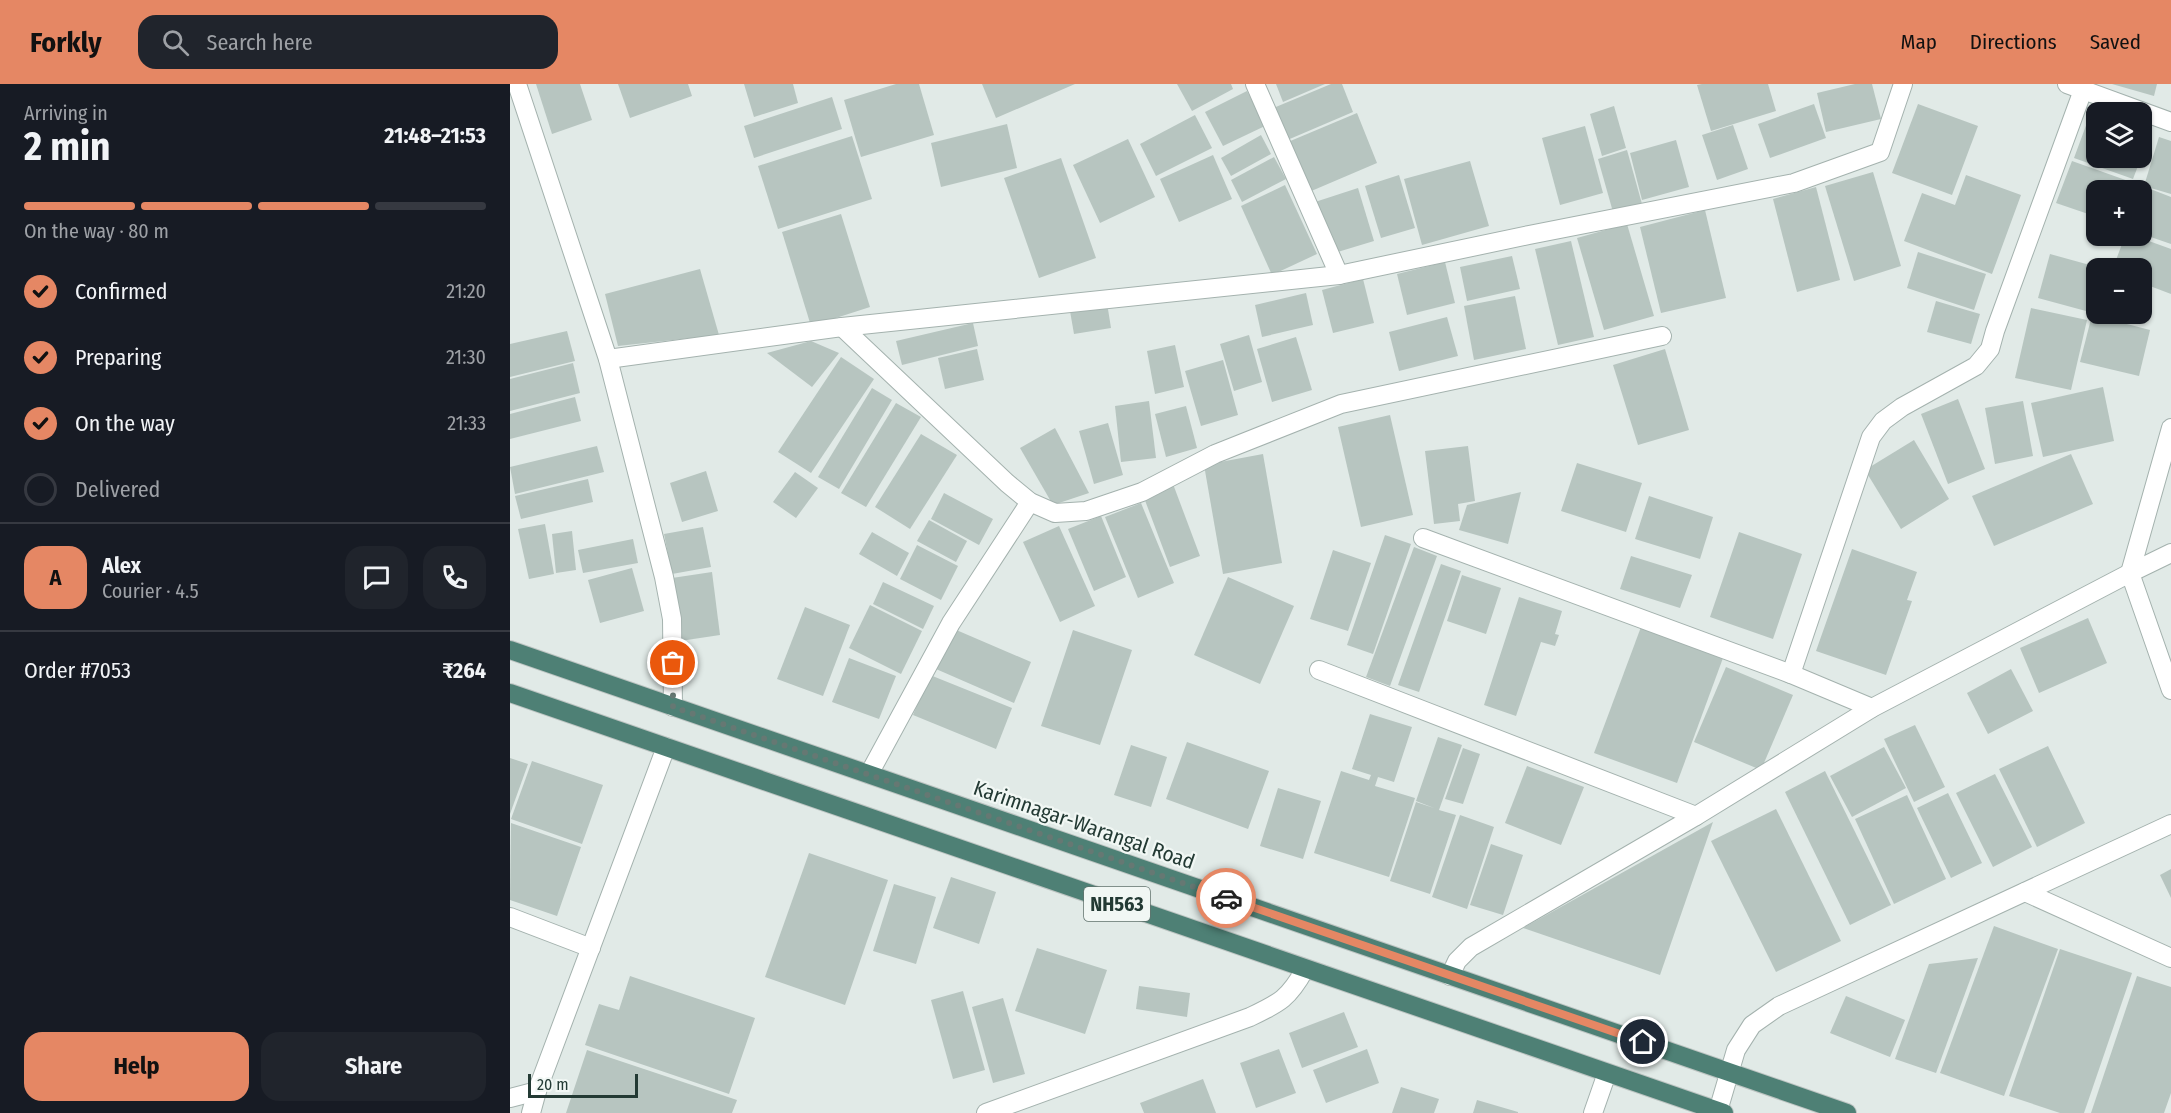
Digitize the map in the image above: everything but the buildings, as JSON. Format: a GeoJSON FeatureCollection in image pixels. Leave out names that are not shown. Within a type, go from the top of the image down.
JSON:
{"type":"FeatureCollection","features":[{"type":"Feature","properties":{"kind":"highway","name":"Karimnagar-Warangal Road"},"geometry":{"type":"LineString","coordinates":[[510,650],[1847,1113]]}},
{"type":"Feature","properties":{"kind":"highway","name":"NH563"},"geometry":{"type":"LineString","coordinates":[[510,693],[1721,1112]]}},
{"type":"Feature","properties":{"kind":"street"},"geometry":{"type":"LineString","coordinates":[[517,84],[608,359],[664,577],[672,619],[673,707]]}},
{"type":"Feature","properties":{"kind":"street"},"geometry":{"type":"LineString","coordinates":[[1255,84],[1339,275]]}},
{"type":"Feature","properties":{"kind":"street"},"geometry":{"type":"LineString","coordinates":[[608,359],[842,327],[1339,275],[1794,183],[1880,152],[1903,84]]}},
{"type":"Feature","properties":{"kind":"street"},"geometry":{"type":"LineString","coordinates":[[1791,674],[1871,437],[1883,421],[1902,407],[1976,366],[1990,349],[2077,86],[2171,122]]}},
{"type":"Feature","properties":{"kind":"street"},"geometry":{"type":"LineString","coordinates":[[842,327],[1006,483],[1030,502],[1055,513],[1086,511],[1142,492],[1215,454],[1341,404],[1662,336]]}},
{"type":"Feature","properties":{"kind":"street"},"geometry":{"type":"LineString","coordinates":[[2171,428],[2130,573],[2171,690]]}},
{"type":"Feature","properties":{"kind":"street"},"geometry":{"type":"LineString","coordinates":[[869,774],[951,623],[1030,502]]}},
{"type":"Feature","properties":{"kind":"street"},"geometry":{"type":"LineString","coordinates":[[1423,538],[1791,674],[1872,708]]}},
{"type":"Feature","properties":{"kind":"street"},"geometry":{"type":"LineString","coordinates":[[1450,976],[1457,961],[1471,947],[1696,816],[1872,708],[2130,573],[2171,554]]}},
{"type":"Feature","properties":{"kind":"street"},"geometry":{"type":"LineString","coordinates":[[1319,670],[1696,816]]}},
{"type":"Feature","properties":{"kind":"street"},"geometry":{"type":"LineString","coordinates":[[531,1113],[537,1091],[666,747]]}},
{"type":"Feature","properties":{"kind":"street"},"geometry":{"type":"LineString","coordinates":[[1721,1112],[1736,1050],[1752,1025],[1779,1006],[2171,824]]}},
{"type":"Feature","properties":{"kind":"street"},"geometry":{"type":"LineString","coordinates":[[2025,892],[2171,958]]}},
{"type":"Feature","properties":{"kind":"street"},"geometry":{"type":"LineString","coordinates":[[510,917],[591,948]]}},
{"type":"Feature","properties":{"kind":"street"},"geometry":{"type":"LineString","coordinates":[[986,1113],[1250,1017],[1278,1004],[1294,989],[1305,969]]}},
{"type":"Feature","properties":{"kind":"street"},"geometry":{"type":"LineString","coordinates":[[1593,1113],[1607,1073]]}},
{"type":"Feature","properties":{"kind":"street"},"geometry":{"type":"LineString","coordinates":[[510,1098],[537,1091]]}},
{"type":"Feature","properties":{"kind":"way so far"},"geometry":{"type":"LineString","coordinates":[[673,663],[673,707],[1226,898]]}},
{"type":"Feature","properties":{"kind":"route"},"geometry":{"type":"LineString","coordinates":[[1226,898],[1643,1042]]}}]}
